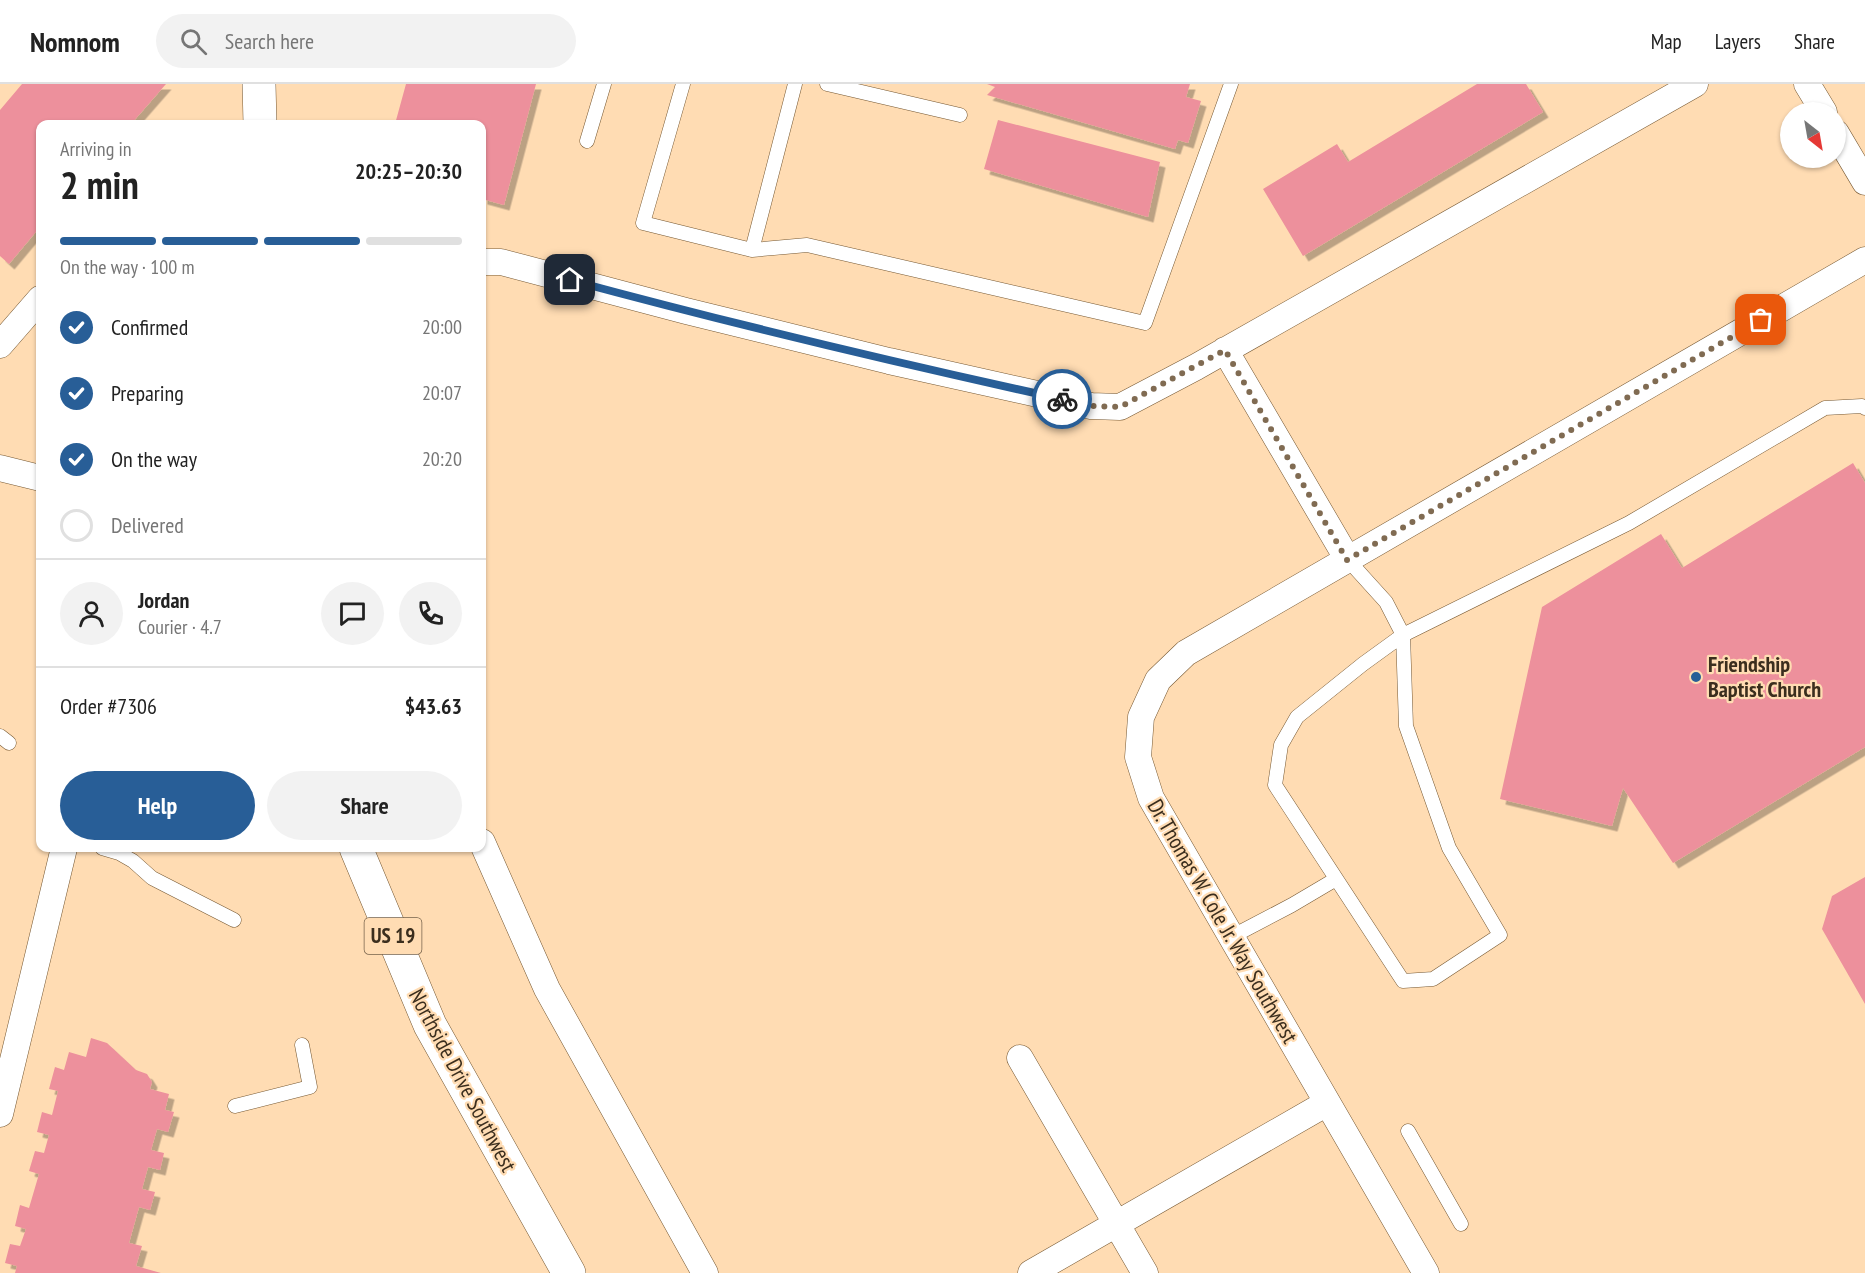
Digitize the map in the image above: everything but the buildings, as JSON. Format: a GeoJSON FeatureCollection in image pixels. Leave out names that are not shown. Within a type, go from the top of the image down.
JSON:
{"type":"FeatureCollection","features":[{"type":"Feature","properties":{"kind":"main road"},"geometry":{"type":"LineString","coordinates":[[259,84],[259,120]]}},
{"type":"Feature","properties":{"kind":"main road","name":"Northside Drive Southwest"},"geometry":{"type":"LineString","coordinates":[[358,852],[430,1025],[569,1273]]}},
{"type":"Feature","properties":{"kind":"street"},"geometry":{"type":"LineString","coordinates":[[486,262],[501,262],[889,361],[1091,406],[1120,407],[1695,84]]}},
{"type":"Feature","properties":{"kind":"street"},"geometry":{"type":"LineString","coordinates":[[1807,84],[1818,102]]}},
{"type":"Feature","properties":{"kind":"street"},"geometry":{"type":"LineString","coordinates":[[1846,150],[1865,182]]}},
{"type":"Feature","properties":{"kind":"street","name":"Dr. Thomas W. Cole Jr. Way Southwest"},"geometry":{"type":"LineString","coordinates":[[1426,1273],[1151,798],[1138,757],[1141,717],[1158,680],[1186,653],[1865,260]]}},
{"type":"Feature","properties":{"kind":"street"},"geometry":{"type":"LineString","coordinates":[[0,345],[36,304]]}},
{"type":"Feature","properties":{"kind":"street"},"geometry":{"type":"LineString","coordinates":[[1225,350],[1347,560]]}},
{"type":"Feature","properties":{"kind":"street"},"geometry":{"type":"LineString","coordinates":[[0,468],[36,477]]}},
{"type":"Feature","properties":{"kind":"street"},"geometry":{"type":"LineString","coordinates":[[0,1114],[63,852]]}},
{"type":"Feature","properties":{"kind":"street"},"geometry":{"type":"LineString","coordinates":[[486,852],[547,988],[705,1273]]}},
{"type":"Feature","properties":{"kind":"street"},"geometry":{"type":"LineString","coordinates":[[1020,1058],[1145,1273]]}},
{"type":"Feature","properties":{"kind":"street"},"geometry":{"type":"LineString","coordinates":[[1031,1273],[1327,1102]]}},
{"type":"Feature","properties":{"kind":"lane"},"geometry":{"type":"LineString","coordinates":[[587,141],[604,84]]}},
{"type":"Feature","properties":{"kind":"lane"},"geometry":{"type":"LineString","coordinates":[[683,84],[643,223],[752,250],[807,245],[1145,323],[1232,84]]}},
{"type":"Feature","properties":{"kind":"lane"},"geometry":{"type":"LineString","coordinates":[[752,250],[795,84]]}},
{"type":"Feature","properties":{"kind":"lane"},"geometry":{"type":"LineString","coordinates":[[827,84],[960,115]]}},
{"type":"Feature","properties":{"kind":"lane"},"geometry":{"type":"LineString","coordinates":[[1347,560],[1386,602],[1403,635],[1406,726],[1449,848],[1500,935],[1433,979],[1403,981],[1275,785],[1281,745],[1297,717],[1403,635],[1629,523],[1825,408],[1862,406],[1865,408]]}},
{"type":"Feature","properties":{"kind":"lane"},"geometry":{"type":"LineString","coordinates":[[125,852],[152,878],[234,920]]}},
{"type":"Feature","properties":{"kind":"lane"},"geometry":{"type":"LineString","coordinates":[[1232,937],[1336,879]]}},
{"type":"Feature","properties":{"kind":"lane"},"geometry":{"type":"LineString","coordinates":[[235,1106],[310,1087],[302,1045]]}},
{"type":"Feature","properties":{"kind":"lane"},"geometry":{"type":"LineString","coordinates":[[1408,1131],[1461,1224]]}},
{"type":"Feature","properties":{"kind":"way so far"},"geometry":{"type":"LineString","coordinates":[[1062,399],[1091,406],[1120,407],[1225,350],[1347,560],[1761,320]]}},
{"type":"Feature","properties":{"kind":"place","name":"Friendship Baptist Church"},"geometry":{"type":"Point","coordinates":[1696,677]}},
{"type":"Feature","properties":{"kind":"route"},"geometry":{"type":"LineString","coordinates":[[570,280],[889,361],[1062,399]]}}]}
